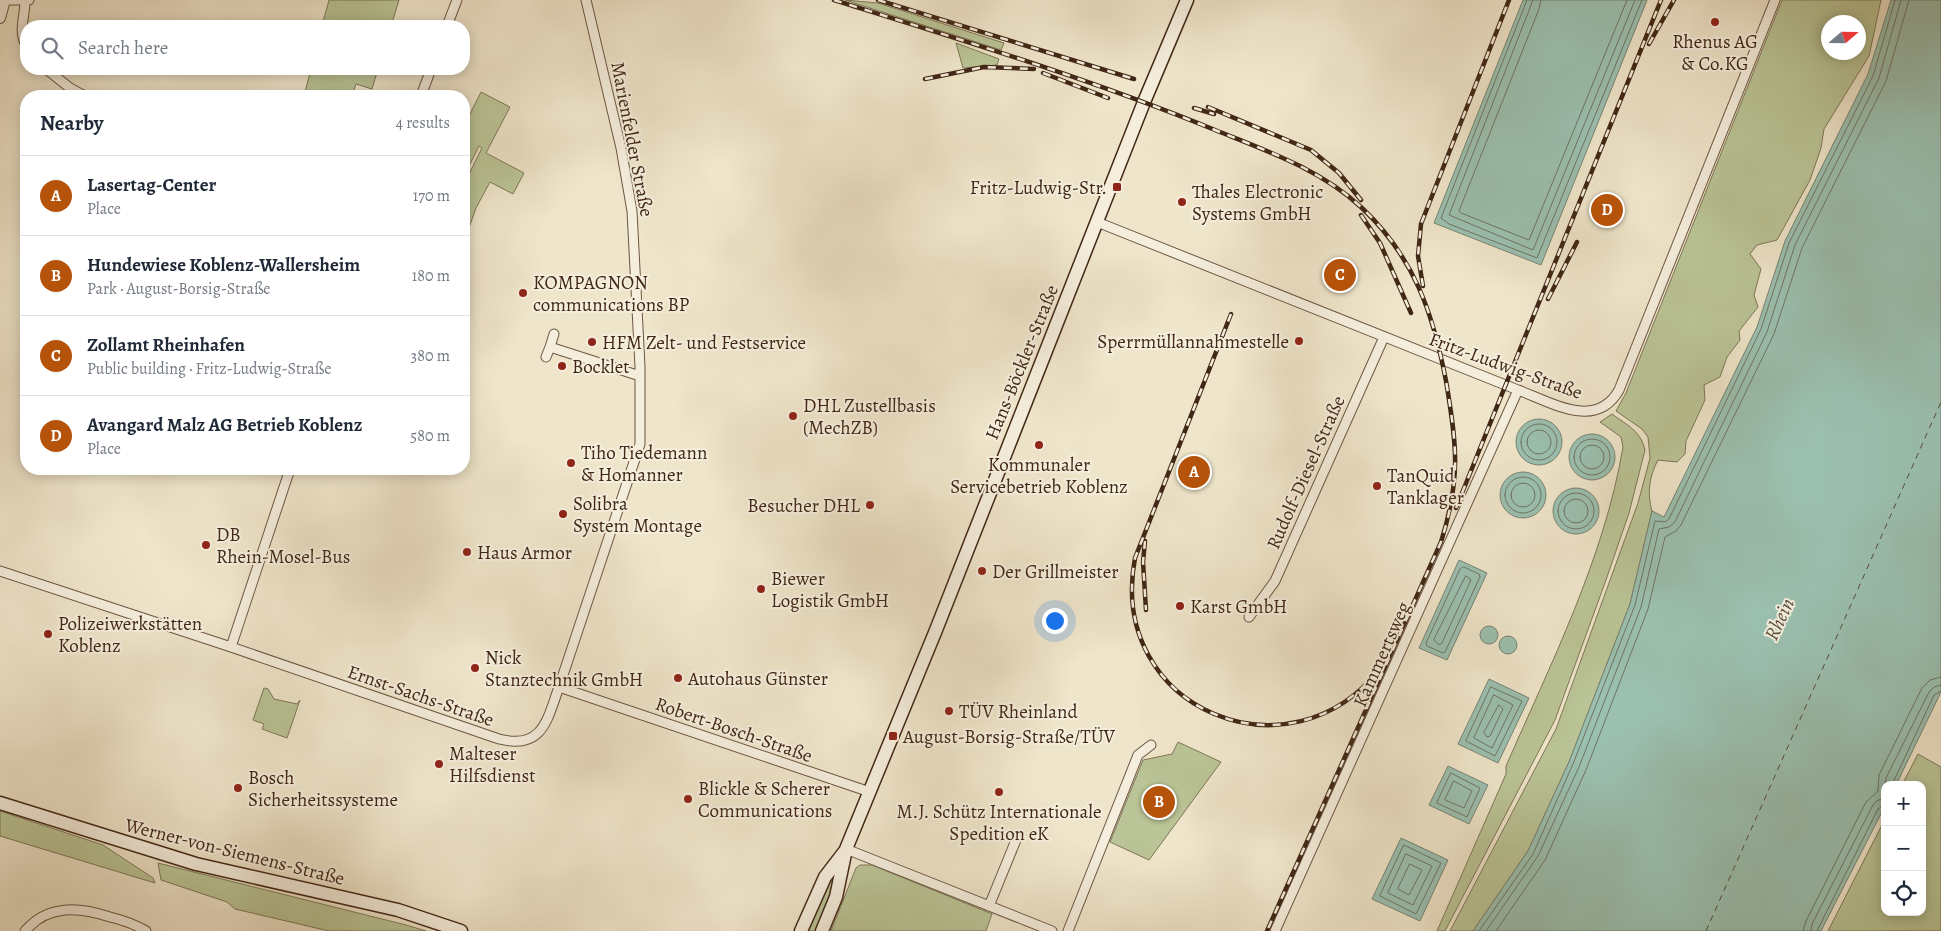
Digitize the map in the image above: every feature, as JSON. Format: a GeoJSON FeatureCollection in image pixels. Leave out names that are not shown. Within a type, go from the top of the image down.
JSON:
{"type":"FeatureCollection","features":[{"type":"Feature","properties":{"kind":"main road","name":"Hans-Böckler-Straße"},"geometry":{"type":"LineString","coordinates":[[822,931],[836,896],[846,849],[1187,0]]}},
{"type":"Feature","properties":{"kind":"main road","name":"Werner-von-Siemens-Straße"},"geometry":{"type":"LineString","coordinates":[[0,803],[196,864],[398,910],[461,931]]}},
{"type":"Feature","properties":{"kind":"main road","name":"Hans-Böckler-Straße"},"geometry":{"type":"LineString","coordinates":[[801,931],[825,877],[846,849]]}},
{"type":"Feature","properties":{"kind":"street"},"geometry":{"type":"LineString","coordinates":[[450,20],[458,0]]}},
{"type":"Feature","properties":{"kind":"street","name":"Marienfelder Straße"},"geometry":{"type":"LineString","coordinates":[[586,0],[621,148],[632,211],[640,376],[640,444]]}},
{"type":"Feature","properties":{"kind":"street","name":"Fritz-Ludwig-Straße"},"geometry":{"type":"LineString","coordinates":[[1097,222],[1518,390],[1573,410],[1586,412],[1602,408],[1613,399],[1775,0]]}},
{"type":"Feature","properties":{"kind":"street"},"geometry":{"type":"LineString","coordinates":[[0,18],[3,2],[27,1],[23,20]]}},
{"type":"Feature","properties":{"kind":"street"},"geometry":{"type":"LineString","coordinates":[[54,75],[74,90]]}},
{"type":"Feature","properties":{"kind":"street"},"geometry":{"type":"LineString","coordinates":[[422,90],[429,75]]}},
{"type":"Feature","properties":{"kind":"street"},"geometry":{"type":"LineString","coordinates":[[546,357],[554,334]]}},
{"type":"Feature","properties":{"kind":"street","name":"Rudolf-Diesel-Straße"},"geometry":{"type":"LineString","coordinates":[[1249,617],[1275,581],[1384,337]]}},
{"type":"Feature","properties":{"kind":"street"},"geometry":{"type":"LineString","coordinates":[[550,347],[640,376]]}},
{"type":"Feature","properties":{"kind":"street","name":"Kammertsweg"},"geometry":{"type":"LineString","coordinates":[[1275,931],[1518,390]]}},
{"type":"Feature","properties":{"kind":"street","name":"Ernst-Sachs-Straße"},"geometry":{"type":"LineString","coordinates":[[0,571],[511,742],[529,740],[543,728],[559,686],[640,444]]}},
{"type":"Feature","properties":{"kind":"street"},"geometry":{"type":"LineString","coordinates":[[231,647],[288,475]]}},
{"type":"Feature","properties":{"kind":"street","name":"Robert-Bosch-Straße"},"geometry":{"type":"LineString","coordinates":[[559,686],[870,792]]}},
{"type":"Feature","properties":{"kind":"street"},"geometry":{"type":"LineString","coordinates":[[1068,931],[1138,755],[1151,745]]}},
{"type":"Feature","properties":{"kind":"street"},"geometry":{"type":"LineString","coordinates":[[989,906],[1016,840]]}},
{"type":"Feature","properties":{"kind":"street"},"geometry":{"type":"LineString","coordinates":[[846,849],[1052,931]]}},
{"type":"Feature","properties":{"kind":"street"},"geometry":{"type":"LineString","coordinates":[[25,931],[47,914],[76,908],[98,912],[146,931]]}},
{"type":"Feature","properties":{"kind":"shaded area"},"geometry":{"type":"Polygon","coordinates":[[[329,0],[399,0],[393,20],[324,20],[329,0]]]}},
{"type":"Feature","properties":{"kind":"shaded area"},"geometry":{"type":"Polygon","coordinates":[[[845,0],[878,3],[1004,43],[1001,50],[845,0]]]}},
{"type":"Feature","properties":{"kind":"shaded area"},"geometry":{"type":"Polygon","coordinates":[[[1782,0],[1881,0],[1869,56],[1824,129],[1821,148],[1810,180],[1777,240],[1757,245],[1750,254],[1761,269],[1754,295],[1758,307],[1739,331],[1740,340],[1727,357],[1720,377],[1704,385],[1705,400],[1686,441],[1685,454],[1677,462],[1658,460],[1655,466],[1649,491],[1652,511],[1630,604],[1569,762],[1528,851],[1473,931],[1450,931],[1556,729],[1638,503],[1650,458],[1648,437],[1642,429],[1616,411],[1626,393],[1782,0]]]}},
{"type":"Feature","properties":{"kind":"shaded area"},"geometry":{"type":"Polygon","coordinates":[[[956,43],[999,59],[997,65],[963,68],[956,43]]]}},
{"type":"Feature","properties":{"kind":"shaded area"},"geometry":{"type":"Polygon","coordinates":[[[309,75],[376,75],[372,89],[356,84],[354,90],[306,90],[309,75]]]}},
{"type":"Feature","properties":{"kind":"shaded area"},"geometry":{"type":"Polygon","coordinates":[[[481,92],[510,107],[486,153],[524,173],[513,194],[490,182],[476,208],[470,225],[470,172],[482,148],[479,146],[470,164],[470,114],[481,92]]]}},
{"type":"Feature","properties":{"kind":"shaded area"},"geometry":{"type":"Polygon","coordinates":[[[1612,414],[1637,433],[1645,450],[1629,513],[1555,720],[1445,931],[1437,931],[1506,774],[1506,766],[1558,649],[1603,530],[1623,447],[1621,437],[1600,422],[1612,414]]]}},
{"type":"Feature","properties":{"kind":"shaded area"},"geometry":{"type":"Polygon","coordinates":[[[264,688],[268,689],[274,699],[297,704],[300,700],[287,738],[262,729],[264,724],[253,720],[264,688]]]}},
{"type":"Feature","properties":{"kind":"shaded area"},"geometry":{"type":"Polygon","coordinates":[[[1178,742],[1221,762],[1149,860],[1110,842],[1143,760],[1172,754],[1178,742]]]}},
{"type":"Feature","properties":{"kind":"shaded area"},"geometry":{"type":"Polygon","coordinates":[[[1918,754],[1941,767],[1941,931],[1828,931],[1881,827],[1881,916],[1926,916],[1926,781],[1904,781],[1918,754]]]}},
{"type":"Feature","properties":{"kind":"shaded area"},"geometry":{"type":"Polygon","coordinates":[[[0,811],[103,845],[153,878],[155,883],[0,836],[0,811]]]}},
{"type":"Feature","properties":{"kind":"shaded area"},"geometry":{"type":"Polygon","coordinates":[[[158,863],[426,931],[329,931],[235,909],[227,902],[161,880],[158,863]]]}},
{"type":"Feature","properties":{"kind":"shaded area"},"geometry":{"type":"Polygon","coordinates":[[[860,865],[872,865],[992,914],[986,931],[831,931],[856,868],[860,865]]]}},
{"type":"Feature","properties":{"kind":"shaded area"},"geometry":{"type":"Polygon","coordinates":[[[837,873],[819,931],[805,931],[825,882],[837,873]]]}},
{"type":"Feature","properties":{"kind":"water"},"geometry":{"type":"Polygon","coordinates":[[[1523,0],[1647,0],[1541,265],[1434,223],[1523,0]]]}},
{"type":"Feature","properties":{"kind":"water","name":"Rhein"},"geometry":{"type":"Polygon","coordinates":[[[1891,0],[1941,0],[1941,692],[1898,781],[1881,781],[1881,814],[1821,931],[1473,931],[1528,851],[1569,762],[1630,604],[1652,511],[1664,517],[1757,327],[1785,241],[1868,74],[1891,0]]]}},
{"type":"Feature","properties":{"kind":"water"},"geometry":{"type":"Polygon","coordinates":[[[1539,419],[1552,423],[1558,429],[1562,442],[1558,455],[1552,461],[1539,465],[1526,461],[1520,455],[1516,442],[1520,429],[1526,423],[1539,419]]]}},
{"type":"Feature","properties":{"kind":"water"},"geometry":{"type":"Polygon","coordinates":[[[1592,434],[1605,438],[1611,444],[1615,457],[1611,470],[1605,476],[1592,480],[1579,476],[1573,470],[1569,457],[1573,444],[1579,438],[1592,434]]]}},
{"type":"Feature","properties":{"kind":"water"},"geometry":{"type":"Polygon","coordinates":[[[1523,472],[1536,476],[1542,482],[1546,495],[1542,508],[1536,514],[1523,518],[1510,514],[1504,508],[1500,495],[1504,482],[1510,476],[1523,472]]]}},
{"type":"Feature","properties":{"kind":"water"},"geometry":{"type":"Polygon","coordinates":[[[1576,488],[1589,492],[1595,498],[1599,511],[1595,524],[1589,530],[1576,534],[1563,530],[1557,524],[1553,511],[1557,498],[1563,492],[1576,488]]]}},
{"type":"Feature","properties":{"kind":"water"},"geometry":{"type":"Polygon","coordinates":[[[1459,560],[1487,573],[1447,660],[1419,648],[1459,560]]]}},
{"type":"Feature","properties":{"kind":"water"},"geometry":{"type":"Polygon","coordinates":[[[1485,626],[1493,626],[1498,631],[1496,642],[1485,644],[1480,639],[1480,631],[1485,626]]]}},
{"type":"Feature","properties":{"kind":"water"},"geometry":{"type":"Polygon","coordinates":[[[1504,636],[1512,636],[1517,641],[1515,652],[1504,654],[1499,649],[1499,641],[1504,636]]]}},
{"type":"Feature","properties":{"kind":"water"},"geometry":{"type":"Polygon","coordinates":[[[1489,679],[1529,698],[1498,763],[1458,744],[1489,679]]]}},
{"type":"Feature","properties":{"kind":"water"},"geometry":{"type":"Polygon","coordinates":[[[1448,766],[1488,785],[1469,824],[1429,805],[1448,766]]]}},
{"type":"Feature","properties":{"kind":"water"},"geometry":{"type":"Polygon","coordinates":[[[1401,838],[1448,860],[1420,921],[1372,899],[1401,838]]]}},
{"type":"Feature","properties":{"kind":"ferry route"},"geometry":{"type":"LineString","coordinates":[[1706,931],[1941,402]]}},
{"type":"Feature","properties":{"kind":"railway"},"geometry":{"type":"LineString","coordinates":[[834,0],[1026,61],[1121,94],[1168,111],[1292,162],[1329,182],[1362,208],[1395,246],[1419,287],[1435,332],[1441,356],[1453,425],[1455,462],[1452,499],[1441,542],[1267,931]]}},
{"type":"Feature","properties":{"kind":"railway"},"geometry":{"type":"LineString","coordinates":[[878,0],[1134,79]]}},
{"type":"Feature","properties":{"kind":"railway"},"geometry":{"type":"LineString","coordinates":[[1423,286],[1418,256],[1421,224],[1509,0]]}},
{"type":"Feature","properties":{"kind":"railway"},"geometry":{"type":"LineString","coordinates":[[1456,508],[1661,0]]}},
{"type":"Feature","properties":{"kind":"railway"},"geometry":{"type":"LineString","coordinates":[[1649,44],[1674,0]]}},
{"type":"Feature","properties":{"kind":"railway"},"geometry":{"type":"LineString","coordinates":[[925,79],[984,67],[1034,69]]}},
{"type":"Feature","properties":{"kind":"railway"},"geometry":{"type":"LineString","coordinates":[[1043,73],[1108,98]]}},
{"type":"Feature","properties":{"kind":"railway"},"geometry":{"type":"LineString","coordinates":[[1208,107],[1311,150],[1339,173],[1361,200]]}},
{"type":"Feature","properties":{"kind":"railway"},"geometry":{"type":"LineString","coordinates":[[1194,108],[1214,114]]}},
{"type":"Feature","properties":{"kind":"railway"},"geometry":{"type":"LineString","coordinates":[[1361,215],[1380,243],[1411,313]]}},
{"type":"Feature","properties":{"kind":"railway"},"geometry":{"type":"LineString","coordinates":[[1548,299],[1577,242]]}},
{"type":"Feature","properties":{"kind":"railway"},"geometry":{"type":"LineString","coordinates":[[1231,314],[1135,558],[1134,611],[1149,656],[1177,690],[1214,714],[1256,724],[1301,721],[1344,702],[1381,667]]}},
{"type":"Feature","properties":{"kind":"railway"},"geometry":{"type":"LineString","coordinates":[[1145,541],[1143,562],[1146,610]]}},
{"type":"Feature","properties":{"kind":"place","name":"Rhenus AG & Co.KG"},"geometry":{"type":"Point","coordinates":[1715,22]}},
{"type":"Feature","properties":{"kind":"place","name":"Fritz-Ludwig-Str."},"geometry":{"type":"Point","coordinates":[1117,187]}},
{"type":"Feature","properties":{"kind":"place","name":"Thales Electronic Systems GmbH"},"geometry":{"type":"Point","coordinates":[1182,202]}},
{"type":"Feature","properties":{"kind":"place","name":"Avangard Malz AG Betrieb Koblenz"},"geometry":{"type":"Point","coordinates":[1607,210]}},
{"type":"Feature","properties":{"kind":"place","name":"Zollamt Rheinhafen"},"geometry":{"type":"Point","coordinates":[1340,275]}},
{"type":"Feature","properties":{"kind":"place","name":"KOMPAGNON communications BP"},"geometry":{"type":"Point","coordinates":[523,293]}},
{"type":"Feature","properties":{"kind":"place","name":"Sperrmüllannahmestelle"},"geometry":{"type":"Point","coordinates":[1299,341]}},
{"type":"Feature","properties":{"kind":"place","name":"HFM Zelt- und Festservice"},"geometry":{"type":"Point","coordinates":[592,342]}},
{"type":"Feature","properties":{"kind":"place","name":"Bocklet"},"geometry":{"type":"Point","coordinates":[562,366]}},
{"type":"Feature","properties":{"kind":"place","name":"DHL Zustellbasis (MechZB)"},"geometry":{"type":"Point","coordinates":[793,416]}},
{"type":"Feature","properties":{"kind":"place","name":"Kommunaler Servicebetrieb Koblenz"},"geometry":{"type":"Point","coordinates":[1039,445]}},
{"type":"Feature","properties":{"kind":"place","name":"Tiho Tiedemann & Homanner"},"geometry":{"type":"Point","coordinates":[571,463]}},
{"type":"Feature","properties":{"kind":"place","name":"Lasertag-Center"},"geometry":{"type":"Point","coordinates":[1194,472]}},
{"type":"Feature","properties":{"kind":"place","name":"TanQuid Tanklager"},"geometry":{"type":"Point","coordinates":[1377,486]}},
{"type":"Feature","properties":{"kind":"place","name":"Besucher DHL"},"geometry":{"type":"Point","coordinates":[870,505]}},
{"type":"Feature","properties":{"kind":"place","name":"Solibra System Montage"},"geometry":{"type":"Point","coordinates":[563,514]}},
{"type":"Feature","properties":{"kind":"place","name":"DB Rhein-Mosel-Bus"},"geometry":{"type":"Point","coordinates":[206,545]}},
{"type":"Feature","properties":{"kind":"place","name":"Haus Armor"},"geometry":{"type":"Point","coordinates":[467,552]}},
{"type":"Feature","properties":{"kind":"place","name":"Der Grillmeister"},"geometry":{"type":"Point","coordinates":[982,571]}},
{"type":"Feature","properties":{"kind":"place","name":"Biewer Logistik GmbH"},"geometry":{"type":"Point","coordinates":[761,589]}},
{"type":"Feature","properties":{"kind":"place","name":"Karst GmbH"},"geometry":{"type":"Point","coordinates":[1180,606]}},
{"type":"Feature","properties":{"kind":"place","name":"Polizeiwerkstätten Koblenz"},"geometry":{"type":"Point","coordinates":[48,634]}},
{"type":"Feature","properties":{"kind":"place","name":"Nick Stanztechnik GmbH"},"geometry":{"type":"Point","coordinates":[475,668]}},
{"type":"Feature","properties":{"kind":"place","name":"Autohaus Günster"},"geometry":{"type":"Point","coordinates":[678,678]}},
{"type":"Feature","properties":{"kind":"place","name":"TÜV Rheinland"},"geometry":{"type":"Point","coordinates":[949,711]}},
{"type":"Feature","properties":{"kind":"place","name":"August-Borsig-Straße/TÜV"},"geometry":{"type":"Point","coordinates":[893,736]}},
{"type":"Feature","properties":{"kind":"place","name":"Malteser Hilfsdienst"},"geometry":{"type":"Point","coordinates":[439,764]}},
{"type":"Feature","properties":{"kind":"place","name":"Bosch Sicherheitssysteme"},"geometry":{"type":"Point","coordinates":[238,788]}},
{"type":"Feature","properties":{"kind":"place","name":"M.J. Schütz Internationale Spedition eK"},"geometry":{"type":"Point","coordinates":[999,792]}},
{"type":"Feature","properties":{"kind":"place","name":"Blickle & Scherer Communications"},"geometry":{"type":"Point","coordinates":[688,799]}},
{"type":"Feature","properties":{"kind":"place","name":"Hundewiese Koblenz-Wallersheim"},"geometry":{"type":"Point","coordinates":[1159,802]}}]}
